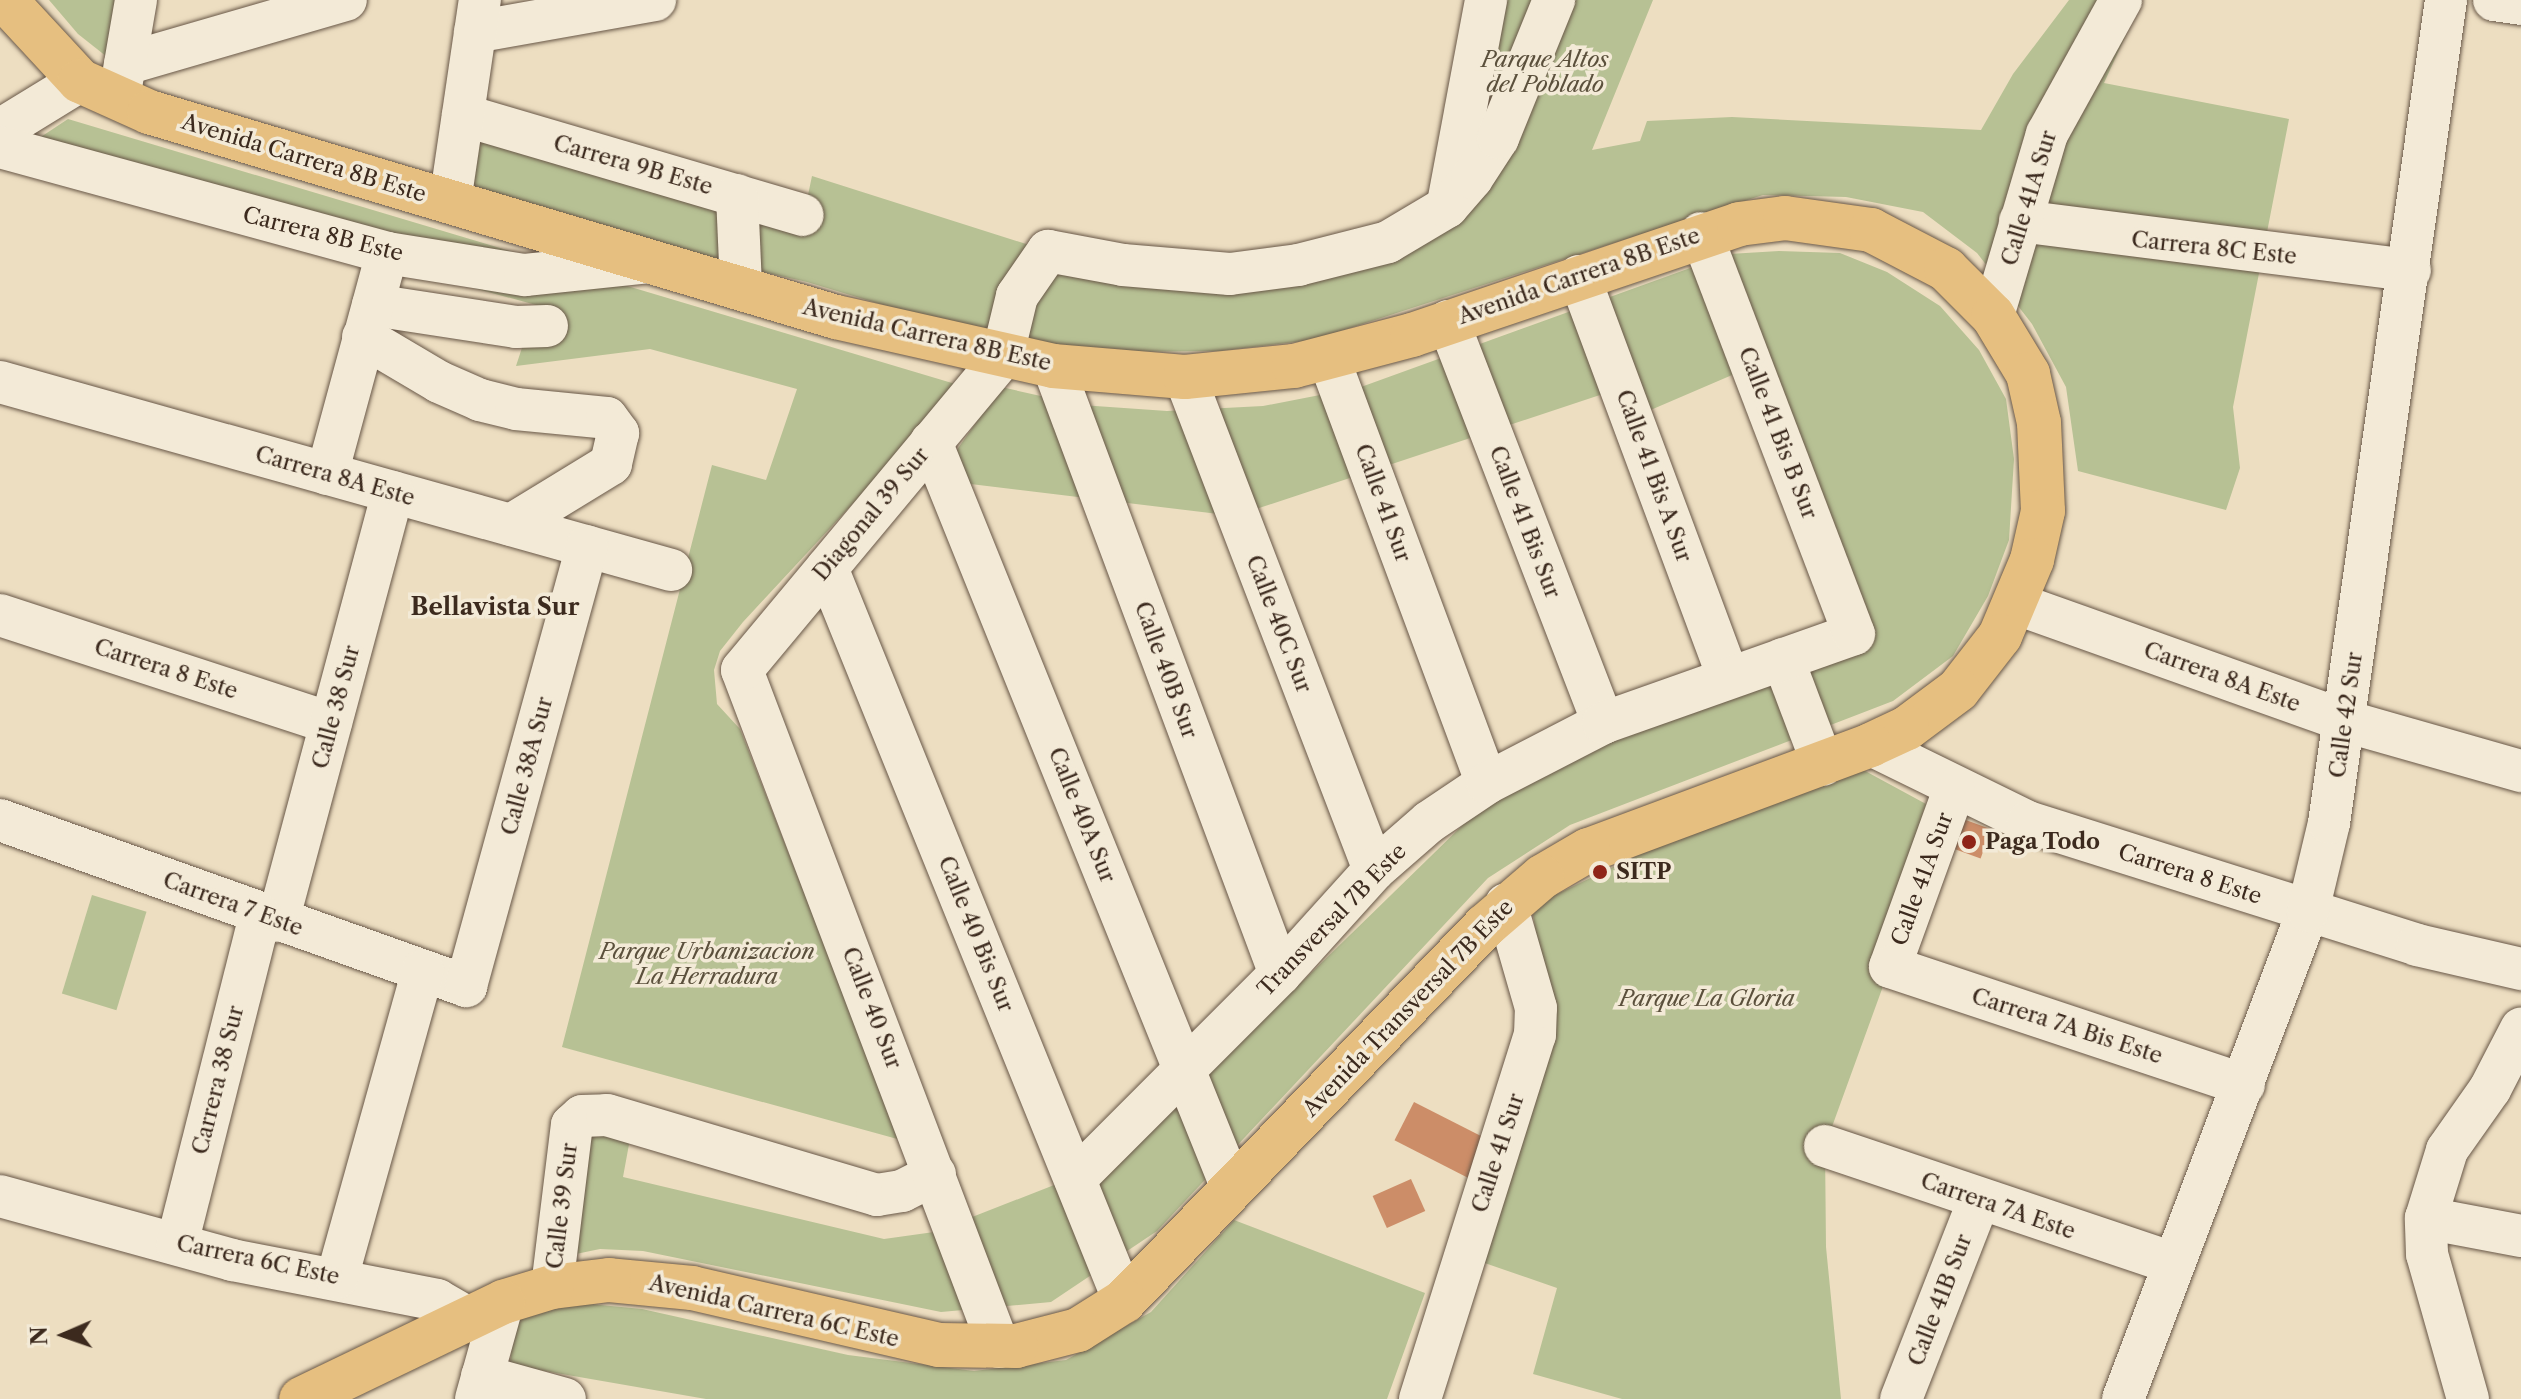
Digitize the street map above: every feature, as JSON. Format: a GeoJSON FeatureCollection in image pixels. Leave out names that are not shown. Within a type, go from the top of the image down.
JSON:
{"type":"FeatureCollection","features":[{"type":"Feature","properties":{"kind":"main road"},"geometry":{"type":"LineString","coordinates":[[5,0],[80,81]]}},
{"type":"Feature","properties":{"kind":"main road","name":"Avenida Carrera 8B Este"},"geometry":{"type":"LineString","coordinates":[[80,81],[122,82],[450,202],[741,288],[1002,358],[1053,366],[1185,377],[1329,359],[1701,233],[1785,218],[1871,230],[1946,269],[1993,316],[2028,374],[2044,460],[2043,511],[2017,604]]}},
{"type":"Feature","properties":{"kind":"main road","name":"Avenida Transversal 7B Este"},"geometry":{"type":"LineString","coordinates":[[999,1347],[1047,1341],[1078,1330],[1124,1301],[1506,904],[1588,850],[1823,765],[1907,728],[1958,690],[2000,636],[2017,604]]}},
{"type":"Feature","properties":{"kind":"main road","name":"Avenida Carrera 6C Este"},"geometry":{"type":"LineString","coordinates":[[301,1399],[485,1310],[552,1287],[643,1280],[911,1342],[999,1347]]}},
{"type":"Feature","properties":{"kind":"street"},"geometry":{"type":"LineString","coordinates":[[136,0],[122,82],[346,0]]}},
{"type":"Feature","properties":{"kind":"street"},"geometry":{"type":"LineString","coordinates":[[450,202],[477,16],[655,0]]}},
{"type":"Feature","properties":{"kind":"street"},"geometry":{"type":"LineString","coordinates":[[1447,207],[1486,0]]}},
{"type":"Feature","properties":{"kind":"street"},"geometry":{"type":"LineString","coordinates":[[1002,358],[1017,296],[1048,251],[1123,265],[1230,274],[1362,251],[1417,227],[1447,207],[1498,138],[1554,0]]}},
{"type":"Feature","properties":{"kind":"street","name":"Calle 41A Sur"},"geometry":{"type":"LineString","coordinates":[[1993,316],[2047,134],[2121,0]]}},
{"type":"Feature","properties":{"kind":"street","name":"Calle 42 Sur"},"geometry":{"type":"LineString","coordinates":[[2123,1399],[2308,911],[2345,721],[2446,0]]}},
{"type":"Feature","properties":{"kind":"street"},"geometry":{"type":"LineString","coordinates":[[2494,0],[2521,4]]}},
{"type":"Feature","properties":{"kind":"street"},"geometry":{"type":"LineString","coordinates":[[0,130],[80,81]]}},
{"type":"Feature","properties":{"kind":"street","name":"Carrera 9B Este"},"geometry":{"type":"LineString","coordinates":[[463,115],[803,215]]}},
{"type":"Feature","properties":{"kind":"street","name":"Carrera 8B Este"},"geometry":{"type":"LineString","coordinates":[[0,147],[387,253],[525,275],[651,262]]}},
{"type":"Feature","properties":{"kind":"street"},"geometry":{"type":"LineString","coordinates":[[737,195],[741,288]]}},
{"type":"Feature","properties":{"kind":"street","name":"Carrera 8C Este"},"geometry":{"type":"LineString","coordinates":[[2020,221],[2102,235],[2410,270]]}},
{"type":"Feature","properties":{"kind":"street","name":"Calle 41 Bis B Sur"},"geometry":{"type":"LineString","coordinates":[[1701,233],[1854,634]]}},
{"type":"Feature","properties":{"kind":"street"},"geometry":{"type":"LineString","coordinates":[[327,474],[387,253]]}},
{"type":"Feature","properties":{"kind":"street","name":"Calle 41 Bis A Sur"},"geometry":{"type":"LineString","coordinates":[[1579,276],[1728,677]]}},
{"type":"Feature","properties":{"kind":"street"},"geometry":{"type":"LineString","coordinates":[[368,321],[547,326]]}},
{"type":"Feature","properties":{"kind":"street"},"geometry":{"type":"LineString","coordinates":[[368,321],[439,382],[480,400],[516,409],[588,412],[607,418],[618,433],[611,464],[511,525]]}},
{"type":"Feature","properties":{"kind":"street","name":"Calle 41 Bis Sur"},"geometry":{"type":"LineString","coordinates":[[1448,321],[1603,723]]}},
{"type":"Feature","properties":{"kind":"street","name":"Diagonal 39 Sur"},"geometry":{"type":"LineString","coordinates":[[742,670],[1002,358]]}},
{"type":"Feature","properties":{"kind":"street","name":"Calle 41 Sur"},"geometry":{"type":"LineString","coordinates":[[1329,359],[1487,783]]}},
{"type":"Feature","properties":{"kind":"street","name":"Calle 40B Sur"},"geometry":{"type":"LineString","coordinates":[[1053,366],[1280,974]]}},
{"type":"Feature","properties":{"kind":"street","name":"Calle 40C Sur"},"geometry":{"type":"LineString","coordinates":[[1185,377],[1374,870]]}},
{"type":"Feature","properties":{"kind":"street","name":"Carrera 8A Este"},"geometry":{"type":"LineString","coordinates":[[0,382],[671,570]]}},
{"type":"Feature","properties":{"kind":"street","name":"Calle 40A Sur"},"geometry":{"type":"LineString","coordinates":[[931,442],[1232,1188]]}},
{"type":"Feature","properties":{"kind":"street","name":"Calle 38 Sur"},"geometry":{"type":"LineString","coordinates":[[269,918],[331,723],[393,492]]}},
{"type":"Feature","properties":{"kind":"street","name":"Calle 38A Sur"},"geometry":{"type":"LineString","coordinates":[[466,986],[587,546]]}},
{"type":"Feature","properties":{"kind":"street","name":"Calle 40 Bis Sur"},"geometry":{"type":"LineString","coordinates":[[827,568],[1124,1301]]}},
{"type":"Feature","properties":{"kind":"street","name":"Carrera 8A Este"},"geometry":{"type":"LineString","coordinates":[[2017,604],[2345,721],[2521,771]]}},
{"type":"Feature","properties":{"kind":"street","name":"Carrera 8 Este"},"geometry":{"type":"LineString","coordinates":[[0,615],[331,723]]}},
{"type":"Feature","properties":{"kind":"street","name":"Transversal 7B Este"},"geometry":{"type":"LineString","coordinates":[[1075,1179],[1280,974],[1374,870],[1429,822],[1487,783],[1603,723],[1854,634]]}},
{"type":"Feature","properties":{"kind":"street"},"geometry":{"type":"LineString","coordinates":[[1783,659],[1823,765]]}},
{"type":"Feature","properties":{"kind":"street","name":"Calle 40 Sur"},"geometry":{"type":"LineString","coordinates":[[742,670],[999,1347]]}},
{"type":"Feature","properties":{"kind":"street","name":"Carrera 8 Este"},"geometry":{"type":"LineString","coordinates":[[1871,745],[1954,790],[2028,822],[2417,945],[2521,969]]}},
{"type":"Feature","properties":{"kind":"street","name":"Calle 41A Sur"},"geometry":{"type":"LineString","coordinates":[[1890,967],[1954,790]]}},
{"type":"Feature","properties":{"kind":"street","name":"Carrera 7 Este"},"geometry":{"type":"LineString","coordinates":[[0,820],[466,986]]}},
{"type":"Feature","properties":{"kind":"street","name":"Calle 41 Sur"},"geometry":{"type":"LineString","coordinates":[[1420,1399],[1535,1035],[1536,1008],[1506,904]]}},
{"type":"Feature","properties":{"kind":"street","name":"Carrera 38 Sur"},"geometry":{"type":"LineString","coordinates":[[177,1244],[269,918]]}},
{"type":"Feature","properties":{"kind":"street","name":"Carrera 7A Bis Este"},"geometry":{"type":"LineString","coordinates":[[1890,967],[2244,1085]]}},
{"type":"Feature","properties":{"kind":"street"},"geometry":{"type":"LineString","coordinates":[[337,1278],[423,971]]}},
{"type":"Feature","properties":{"kind":"street"},"geometry":{"type":"LineString","coordinates":[[2468,1399],[2427,1254],[2426,1218],[2447,1150],[2490,1089],[2521,1029]]}},
{"type":"Feature","properties":{"kind":"street","name":"Calle 39 Sur"},"geometry":{"type":"LineString","coordinates":[[552,1287],[572,1125],[582,1116],[607,1115],[877,1195],[902,1191],[935,1174]]}},
{"type":"Feature","properties":{"kind":"street","name":"Carrera 7A Este"},"geometry":{"type":"LineString","coordinates":[[1825,1146],[2173,1263]]}},
{"type":"Feature","properties":{"kind":"street","name":"Carrera 6C Este"},"geometry":{"type":"LineString","coordinates":[[0,1196],[232,1260],[337,1278],[485,1310]]}},
{"type":"Feature","properties":{"kind":"street","name":"Calle 41B Sur"},"geometry":{"type":"LineString","coordinates":[[1901,1399],[1979,1200]]}},
{"type":"Feature","properties":{"kind":"street"},"geometry":{"type":"LineString","coordinates":[[2426,1218],[2521,1236]]}},
{"type":"Feature","properties":{"kind":"street"},"geometry":{"type":"LineString","coordinates":[[485,1310],[479,1388],[565,1399]]}},
{"type":"Feature","properties":{"kind":"green space"},"geometry":{"type":"Polygon","coordinates":[[[49,0],[127,0],[116,64],[78,34],[49,0]]]}},
{"type":"Feature","properties":{"kind":"green space","name":"Parque Altos del Poblado"},"geometry":{"type":"Polygon","coordinates":[[[1486,0],[1653,0],[1592,150],[1640,141],[1647,121],[1732,117],[1981,130],[2013,74],[2069,0],[2142,0],[2104,83],[2289,119],[2233,407],[2240,468],[2226,510],[2078,471],[2066,387],[2032,324],[1977,253],[1923,212],[1846,197],[1763,195],[1313,340],[1220,351],[1102,352],[973,332],[807,282],[653,247],[467,193],[482,121],[804,214],[812,176],[1048,251],[1230,274],[1447,207],[1486,0]]]}},
{"type":"Feature","properties":{"kind":"green space","name":"Parque Urbanizacion La Herradura"},"geometry":{"type":"Polygon","coordinates":[[[68,119],[962,386],[743,622],[720,651],[714,670],[717,704],[740,729],[901,1140],[562,1047],[712,465],[766,480],[797,389],[650,349],[516,366],[536,305],[6,160],[68,119]]]}},
{"type":"Feature","properties":{"kind":"green space"},"geometry":{"type":"Polygon","coordinates":[[[1779,251],[1840,253],[1887,272],[1940,306],[1979,350],[2006,399],[2014,459],[2009,540],[1988,596],[1953,656],[1893,701],[1570,825],[1488,878],[1157,1231],[1051,1302],[941,1312],[643,1251],[600,1249],[571,1255],[587,1116],[632,1128],[623,1177],[884,1239],[934,1232],[1100,1167],[1192,1089],[1471,817],[1522,784],[1627,734],[1871,640],[1767,360],[1632,418],[1621,388],[1235,516],[954,482],[954,454],[1001,387],[1081,405],[1167,411],[1263,406],[1361,387],[1729,254],[1779,251]]]}},
{"type":"Feature","properties":{"kind":"green space","name":"Parque La Gloria"},"geometry":{"type":"Polygon","coordinates":[[[1856,766],[1926,804],[1875,960],[1890,967],[1825,1146],[1826,1247],[1841,1399],[1622,1399],[1533,1374],[1557,1288],[1476,1260],[1548,1019],[1533,914],[1553,896],[1638,855],[1856,766]]]}},
{"type":"Feature","properties":{"kind":"green space"},"geometry":{"type":"Polygon","coordinates":[[[92,895],[147,912],[116,1010],[62,993],[92,895]]]}},
{"type":"Feature","properties":{"kind":"green space"},"geometry":{"type":"Polygon","coordinates":[[[1234,1220],[1425,1293],[1387,1399],[706,1399],[510,1365],[514,1318],[548,1305],[590,1304],[642,1309],[848,1355],[974,1371],[1066,1360],[1151,1312],[1234,1220]]]}},
{"type":"Feature","properties":{"kind":"building"},"geometry":{"type":"Polygon","coordinates":[[[1963,819],[1991,829],[1981,858],[1952,848],[1963,819]]]}},
{"type":"Feature","properties":{"kind":"building"},"geometry":{"type":"Polygon","coordinates":[[[1414,1102],[1494,1143],[1475,1181],[1394,1140],[1414,1102]]]}},
{"type":"Feature","properties":{"kind":"building"},"geometry":{"type":"Polygon","coordinates":[[[1411,1179],[1425,1211],[1387,1228],[1373,1196],[1411,1179]]]}},
{"type":"Feature","properties":{"kind":"place","name":"Paga Todo"},"geometry":{"type":"Point","coordinates":[1969,842]}},
{"type":"Feature","properties":{"kind":"place","name":"SITP"},"geometry":{"type":"Point","coordinates":[1600,872]}},
{"type":"Feature","properties":{"kind":"district","name":"Bellavista Sur"},"geometry":{"type":"Point","coordinates":[495,607]}}]}
